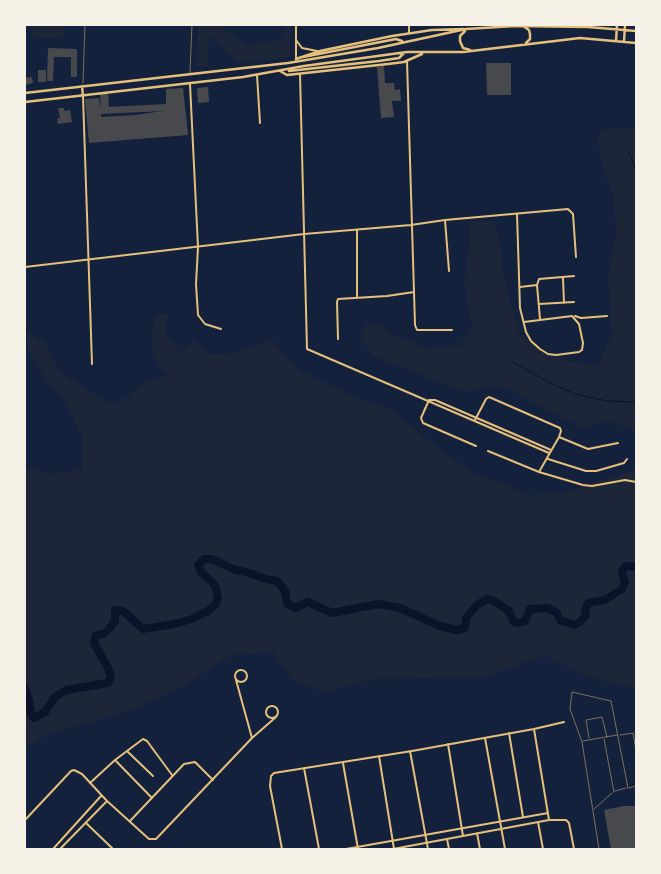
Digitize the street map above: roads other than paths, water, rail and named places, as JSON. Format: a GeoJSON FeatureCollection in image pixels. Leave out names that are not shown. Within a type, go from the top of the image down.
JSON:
{"type":"FeatureCollection","features":[{"type":"Feature","properties":{"kind":"main road"},"geometry":{"type":"LineString","coordinates":[[616,41],[617,25]]}},
{"type":"Feature","properties":{"kind":"main road"},"geometry":{"type":"LineString","coordinates":[[624,42],[625,25]]}},
{"type":"Feature","properties":{"kind":"main road"},"geometry":{"type":"LineString","coordinates":[[523,26],[529,30],[530,34],[530,39],[525,44]]}},
{"type":"Feature","properties":{"kind":"main road"},"geometry":{"type":"LineString","coordinates":[[25,93],[288,63],[378,48],[476,28],[588,26],[636,32]]}},
{"type":"Feature","properties":{"kind":"main road"},"geometry":{"type":"LineString","coordinates":[[476,28],[462,33],[460,41],[463,48],[479,50]]}},
{"type":"Feature","properties":{"kind":"main road"},"geometry":{"type":"LineString","coordinates":[[288,63],[320,51],[376,38],[409,33],[466,29]]}},
{"type":"Feature","properties":{"kind":"main road"},"geometry":{"type":"LineString","coordinates":[[25,102],[190,84],[407,52],[479,50],[584,38],[636,43]]}},
{"type":"Feature","properties":{"kind":"main road"},"geometry":{"type":"LineString","coordinates":[[296,59],[396,39],[402,41]]}},
{"type":"Feature","properties":{"kind":"main road"},"geometry":{"type":"LineString","coordinates":[[280,71],[379,61],[399,58],[404,53]]}},
{"type":"Feature","properties":{"kind":"main road"},"geometry":{"type":"LineString","coordinates":[[280,71],[287,75],[300,74],[407,60],[424,53]]}},
{"type":"Feature","properties":{"kind":"main road"},"geometry":{"type":"LineString","coordinates":[[82,86],[83,96]]}},
{"type":"Feature","properties":{"kind":"street"},"geometry":{"type":"LineString","coordinates":[[296,25],[296,59]]}},
{"type":"Feature","properties":{"kind":"street"},"geometry":{"type":"LineString","coordinates":[[409,25],[409,33]]}},
{"type":"Feature","properties":{"kind":"street"},"geometry":{"type":"LineString","coordinates":[[295,38],[298,45],[302,48],[320,51]]}},
{"type":"Feature","properties":{"kind":"street"},"geometry":{"type":"LineString","coordinates":[[407,60],[415,325],[417,330],[452,330]]}},
{"type":"Feature","properties":{"kind":"street"},"geometry":{"type":"LineString","coordinates":[[300,74],[307,349],[549,453]]}},
{"type":"Feature","properties":{"kind":"street"},"geometry":{"type":"LineString","coordinates":[[257,75],[260,124]]}},
{"type":"Feature","properties":{"kind":"street"},"geometry":{"type":"LineString","coordinates":[[190,84],[198,247],[196,284],[198,315],[205,324],[221,329]]}},
{"type":"Feature","properties":{"kind":"street"},"geometry":{"type":"LineString","coordinates":[[83,96],[92,364]]}},
{"type":"Feature","properties":{"kind":"street"},"geometry":{"type":"LineString","coordinates":[[25,267],[304,234],[570,210],[573,214],[576,257]]}},
{"type":"Feature","properties":{"kind":"street"},"geometry":{"type":"LineString","coordinates":[[517,214],[520,308],[526,332],[531,341],[540,350],[548,354],[556,355],[581,351],[582,343],[579,324],[572,316]]}},
{"type":"Feature","properties":{"kind":"street"},"geometry":{"type":"LineString","coordinates":[[445,220],[449,271]]}},
{"type":"Feature","properties":{"kind":"street"},"geometry":{"type":"LineString","coordinates":[[357,230],[357,298]]}},
{"type":"Feature","properties":{"kind":"street"},"geometry":{"type":"LineString","coordinates":[[540,319],[537,285],[539,279],[574,276]]}},
{"type":"Feature","properties":{"kind":"street"},"geometry":{"type":"LineString","coordinates":[[563,277],[564,303]]}},
{"type":"Feature","properties":{"kind":"street"},"geometry":{"type":"LineString","coordinates":[[520,287],[537,285]]}},
{"type":"Feature","properties":{"kind":"street"},"geometry":{"type":"LineString","coordinates":[[338,339],[337,300],[414,292]]}},
{"type":"Feature","properties":{"kind":"street"},"geometry":{"type":"LineString","coordinates":[[539,304],[574,302]]}},
{"type":"Feature","properties":{"kind":"street"},"geometry":{"type":"LineString","coordinates":[[524,322],[572,316],[581,318],[607,316]]}},
{"type":"Feature","properties":{"kind":"street"},"geometry":{"type":"LineString","coordinates":[[475,421],[486,399],[489,397],[560,428],[559,437],[539,472]]}},
{"type":"Feature","properties":{"kind":"street"},"geometry":{"type":"LineString","coordinates":[[429,400],[435,400],[552,450]]}},
{"type":"Feature","properties":{"kind":"street"},"geometry":{"type":"LineString","coordinates":[[429,400],[421,418],[423,422],[476,446]]}},
{"type":"Feature","properties":{"kind":"street"},"geometry":{"type":"LineString","coordinates":[[492,429],[494,425]]}},
{"type":"Feature","properties":{"kind":"street"},"geometry":{"type":"LineString","coordinates":[[559,437],[588,449],[618,443]]}},
{"type":"Feature","properties":{"kind":"street"},"geometry":{"type":"LineString","coordinates":[[488,451],[539,472],[583,485],[592,486],[625,480],[636,482]]}},
{"type":"Feature","properties":{"kind":"street"},"geometry":{"type":"LineString","coordinates":[[546,458],[586,471],[596,471],[624,464],[627,459]]}},
{"type":"Feature","properties":{"kind":"street"},"geometry":{"type":"LineString","coordinates":[[236,680],[244,681],[246,674],[243,671],[238,671],[235,676],[236,680],[252,738]]}},
{"type":"Feature","properties":{"kind":"street"},"geometry":{"type":"LineString","coordinates":[[25,820],[72,771],[77,771],[82,774],[106,801],[149,839],[156,840],[252,738],[276,717],[278,714],[276,708],[271,706],[266,712],[267,716],[270,718],[276,717]]}},
{"type":"Feature","properties":{"kind":"street"},"geometry":{"type":"LineString","coordinates":[[282,849],[270,786],[271,776],[274,773],[509,734],[564,722]]}},
{"type":"Feature","properties":{"kind":"street"},"geometry":{"type":"LineString","coordinates":[[534,729],[549,820]]}},
{"type":"Feature","properties":{"kind":"street"},"geometry":{"type":"LineString","coordinates":[[509,734],[523,817]]}},
{"type":"Feature","properties":{"kind":"street"},"geometry":{"type":"LineString","coordinates":[[485,738],[505,849]]}},
{"type":"Feature","properties":{"kind":"street"},"geometry":{"type":"LineString","coordinates":[[90,783],[115,760],[143,739],[147,741],[172,775]]}},
{"type":"Feature","properties":{"kind":"street"},"geometry":{"type":"LineString","coordinates":[[448,744],[464,836]]}},
{"type":"Feature","properties":{"kind":"street"},"geometry":{"type":"LineString","coordinates":[[127,751],[152,776]]}},
{"type":"Feature","properties":{"kind":"street"},"geometry":{"type":"LineString","coordinates":[[410,751],[428,849]]}},
{"type":"Feature","properties":{"kind":"street"},"geometry":{"type":"LineString","coordinates":[[379,756],[394,849],[549,820],[567,821],[574,849]]}},
{"type":"Feature","properties":{"kind":"street"},"geometry":{"type":"LineString","coordinates":[[115,760],[152,798]]}},
{"type":"Feature","properties":{"kind":"street"},"geometry":{"type":"LineString","coordinates":[[130,821],[172,775],[188,762],[195,762],[213,780]]}},
{"type":"Feature","properties":{"kind":"street"},"geometry":{"type":"LineString","coordinates":[[343,762],[358,848]]}},
{"type":"Feature","properties":{"kind":"street"},"geometry":{"type":"LineString","coordinates":[[304,768],[319,849]]}},
{"type":"Feature","properties":{"kind":"street"},"geometry":{"type":"LineString","coordinates":[[53,849],[101,796]]}},
{"type":"Feature","properties":{"kind":"street"},"geometry":{"type":"LineString","coordinates":[[57,845],[61,849],[106,801]]}},
{"type":"Feature","properties":{"kind":"street"},"geometry":{"type":"LineString","coordinates":[[346,849],[548,813]]}},
{"type":"Feature","properties":{"kind":"street"},"geometry":{"type":"LineString","coordinates":[[538,822],[543,849]]}},
{"type":"Feature","properties":{"kind":"street"},"geometry":{"type":"LineString","coordinates":[[86,823],[113,849]]}},
{"type":"Feature","properties":{"kind":"street"},"geometry":{"type":"LineString","coordinates":[[477,833],[480,849]]}},
{"type":"Feature","properties":{"kind":"street"},"geometry":{"type":"LineString","coordinates":[[447,839],[448,849]]}},
{"type":"Feature","properties":{"kind":"lane"},"geometry":{"type":"LineString","coordinates":[[82,86],[85,25]]}},
{"type":"Feature","properties":{"kind":"lane"},"geometry":{"type":"LineString","coordinates":[[190,75],[192,25]]}},
{"type":"Feature","properties":{"kind":"lane"},"geometry":{"type":"LineString","coordinates":[[599,849],[582,742],[570,709],[572,692],[611,701],[628,788]]}},
{"type":"Feature","properties":{"kind":"lane"},"geometry":{"type":"LineString","coordinates":[[589,740],[586,720],[602,717],[607,737]]}},
{"type":"Feature","properties":{"kind":"lane"},"geometry":{"type":"LineString","coordinates":[[582,742],[633,733],[636,750]]}},
{"type":"Feature","properties":{"kind":"lane"},"geometry":{"type":"LineString","coordinates":[[604,737],[614,792]]}},
{"type":"Feature","properties":{"kind":"lane"},"geometry":{"type":"LineString","coordinates":[[593,810],[614,792],[636,786]]}},
{"type":"Feature","properties":{"kind":"waterway"},"geometry":{"type":"LineString","coordinates":[[629,153],[636,170]]}},
{"type":"Feature","properties":{"kind":"waterway"},"geometry":{"type":"LineString","coordinates":[[514,363],[575,394],[607,401],[636,402]]}},
{"type":"Feature","properties":{"kind":"waterway"},"geometry":{"type":"LineString","coordinates":[[25,688],[31,714],[34,718],[45,712],[55,697],[66,690],[108,683],[111,677],[108,668],[94,643],[96,635],[103,634],[115,621],[115,610],[123,611],[143,629],[174,624],[192,619],[208,611],[215,605],[218,599],[215,585],[201,572],[198,565],[204,559],[212,559],[235,570],[277,581],[285,591],[287,603],[295,608],[308,602],[332,613],[378,604],[400,608],[440,626],[457,630],[465,628],[466,618],[477,605],[487,599],[494,601],[509,611],[514,622],[525,621],[530,609],[548,608],[557,613],[560,620],[574,625],[580,622],[586,615],[585,610],[588,603],[605,600],[622,589],[625,582],[622,572],[626,566],[636,567]]}}]}
